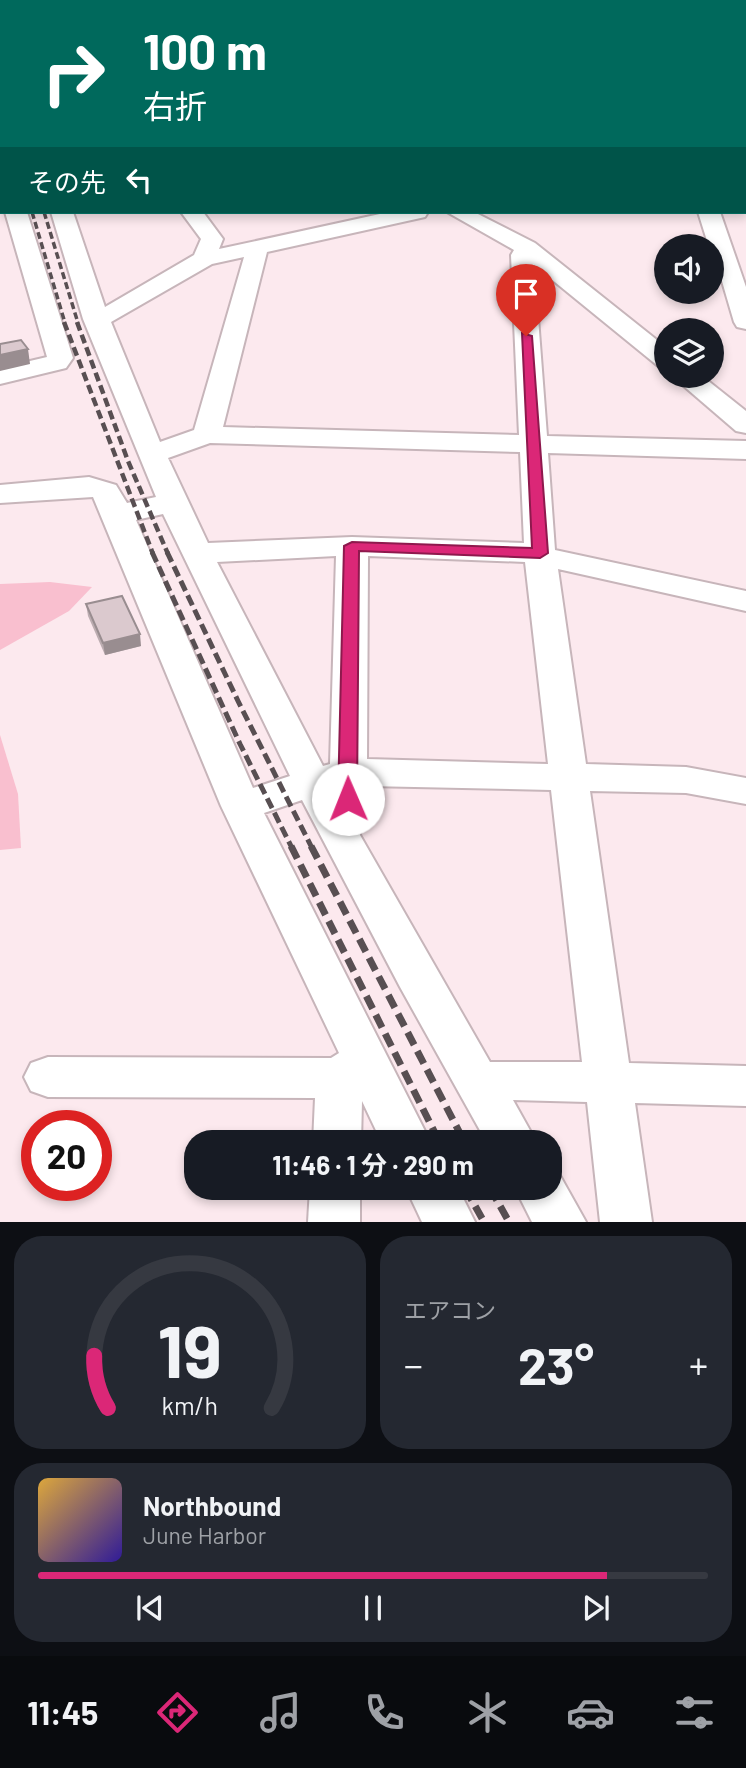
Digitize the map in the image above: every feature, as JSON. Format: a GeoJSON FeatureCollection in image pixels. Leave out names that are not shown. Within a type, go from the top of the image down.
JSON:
{"type":"FeatureCollection","features":[{"type":"Feature","properties":{"kind":"street"},"geometry":{"type":"LineString","coordinates":[[0,376],[57,363],[60,358],[17,214]]}},
{"type":"Feature","properties":{"kind":"street"},"geometry":{"type":"LineString","coordinates":[[63,214],[95,319],[196,552],[329,776],[348,799],[340,834],[476,1083],[505,1130]]}},
{"type":"Feature","properties":{"kind":"street"},"geometry":{"type":"LineString","coordinates":[[193,214],[212,239],[204,259]]}},
{"type":"Feature","properties":{"kind":"street"},"geometry":{"type":"LineString","coordinates":[[95,319],[114,312],[204,259],[408,214]]}},
{"type":"Feature","properties":{"kind":"street"},"geometry":{"type":"LineString","coordinates":[[458,214],[527,248],[654,351]]}},
{"type":"Feature","properties":{"kind":"street"},"geometry":{"type":"LineString","coordinates":[[710,214],[746,322]]}},
{"type":"Feature","properties":{"kind":"street"},"geometry":{"type":"LineString","coordinates":[[527,248],[522,255],[540,555],[626,1222]]}},
{"type":"Feature","properties":{"kind":"street"},"geometry":{"type":"LineString","coordinates":[[206,435],[256,253],[253,250]]}},
{"type":"Feature","properties":{"kind":"street"},"geometry":{"type":"LineString","coordinates":[[700,388],[746,425]]}},
{"type":"Feature","properties":{"kind":"street"},"geometry":{"type":"LineString","coordinates":[[152,454],[206,435],[746,450]]}},
{"type":"Feature","properties":{"kind":"street"},"geometry":{"type":"LineString","coordinates":[[0,494],[98,487],[105,491],[118,514],[352,1070],[397,1130]]}},
{"type":"Feature","properties":{"kind":"street"},"geometry":{"type":"LineString","coordinates":[[118,514],[173,503]]}},
{"type":"Feature","properties":{"kind":"street"},"geometry":{"type":"LineString","coordinates":[[329,776],[352,546]]}},
{"type":"Feature","properties":{"kind":"street"},"geometry":{"type":"LineString","coordinates":[[196,552],[352,546],[540,555],[746,601]]}},
{"type":"Feature","properties":{"kind":"street"},"geometry":{"type":"LineString","coordinates":[[241,806],[329,776],[686,780],[746,791]]}},
{"type":"Feature","properties":{"kind":"street"},"geometry":{"type":"LineString","coordinates":[[48,1077],[352,1070]]}},
{"type":"Feature","properties":{"kind":"street"},"geometry":{"type":"LineString","coordinates":[[340,1130],[352,1070]]}},
{"type":"Feature","properties":{"kind":"street"},"geometry":{"type":"LineString","coordinates":[[476,1083],[508,1080],[746,1086]]}},
{"type":"Feature","properties":{"kind":"street"},"geometry":{"type":"LineString","coordinates":[[334,1222],[335,1200]]}},
{"type":"Feature","properties":{"kind":"street"},"geometry":{"type":"LineString","coordinates":[[437,1200],[449,1222]]}},
{"type":"Feature","properties":{"kind":"street"},"geometry":{"type":"LineString","coordinates":[[547,1200],[561,1222]]}},
{"type":"Feature","properties":{"kind":"shaded area"},"geometry":{"type":"Polygon","coordinates":[[[50,582],[92,587],[69,611],[0,650],[0,584],[50,582]]]}},
{"type":"Feature","properties":{"kind":"shaded area"},"geometry":{"type":"Polygon","coordinates":[[[0,735],[18,794],[21,848],[0,850],[0,735]]]}},
{"type":"Feature","properties":{"kind":"building"},"geometry":{"type":"Polygon","coordinates":[[[21,340],[28,349],[0,355],[0,344],[21,340]]]}},
{"type":"Feature","properties":{"kind":"building"},"geometry":{"type":"Polygon","coordinates":[[[122,596],[140,634],[103,643],[86,604],[122,596]]]}},
{"type":"Feature","properties":{"kind":"railway"},"geometry":{"type":"LineString","coordinates":[[33,214],[65,323]]}},
{"type":"Feature","properties":{"kind":"railway"},"geometry":{"type":"LineString","coordinates":[[45,214],[78,323]]}},
{"type":"Feature","properties":{"kind":"railway"},"geometry":{"type":"LineString","coordinates":[[64,322],[153,554]]}},
{"type":"Feature","properties":{"kind":"railway"},"geometry":{"type":"LineString","coordinates":[[77,322],[128,461],[168,554]]}},
{"type":"Feature","properties":{"kind":"railway"},"geometry":{"type":"LineString","coordinates":[[152,552],[240,744],[291,846]]}},
{"type":"Feature","properties":{"kind":"railway"},"geometry":{"type":"LineString","coordinates":[[167,552],[312,848]]}},
{"type":"Feature","properties":{"kind":"railway"},"geometry":{"type":"LineString","coordinates":[[291,846],[433,1130]]}},
{"type":"Feature","properties":{"kind":"railway"},"geometry":{"type":"LineString","coordinates":[[311,846],[458,1130]]}},
{"type":"Feature","properties":{"kind":"railway"},"geometry":{"type":"LineString","coordinates":[[472,1200],[484,1222]]}},
{"type":"Feature","properties":{"kind":"railway"},"geometry":{"type":"LineString","coordinates":[[497,1200],[509,1222]]}},
{"type":"Feature","properties":{"kind":"route"},"geometry":{"type":"LineString","coordinates":[[348,799],[352,546],[540,553],[526,336]]}}]}
